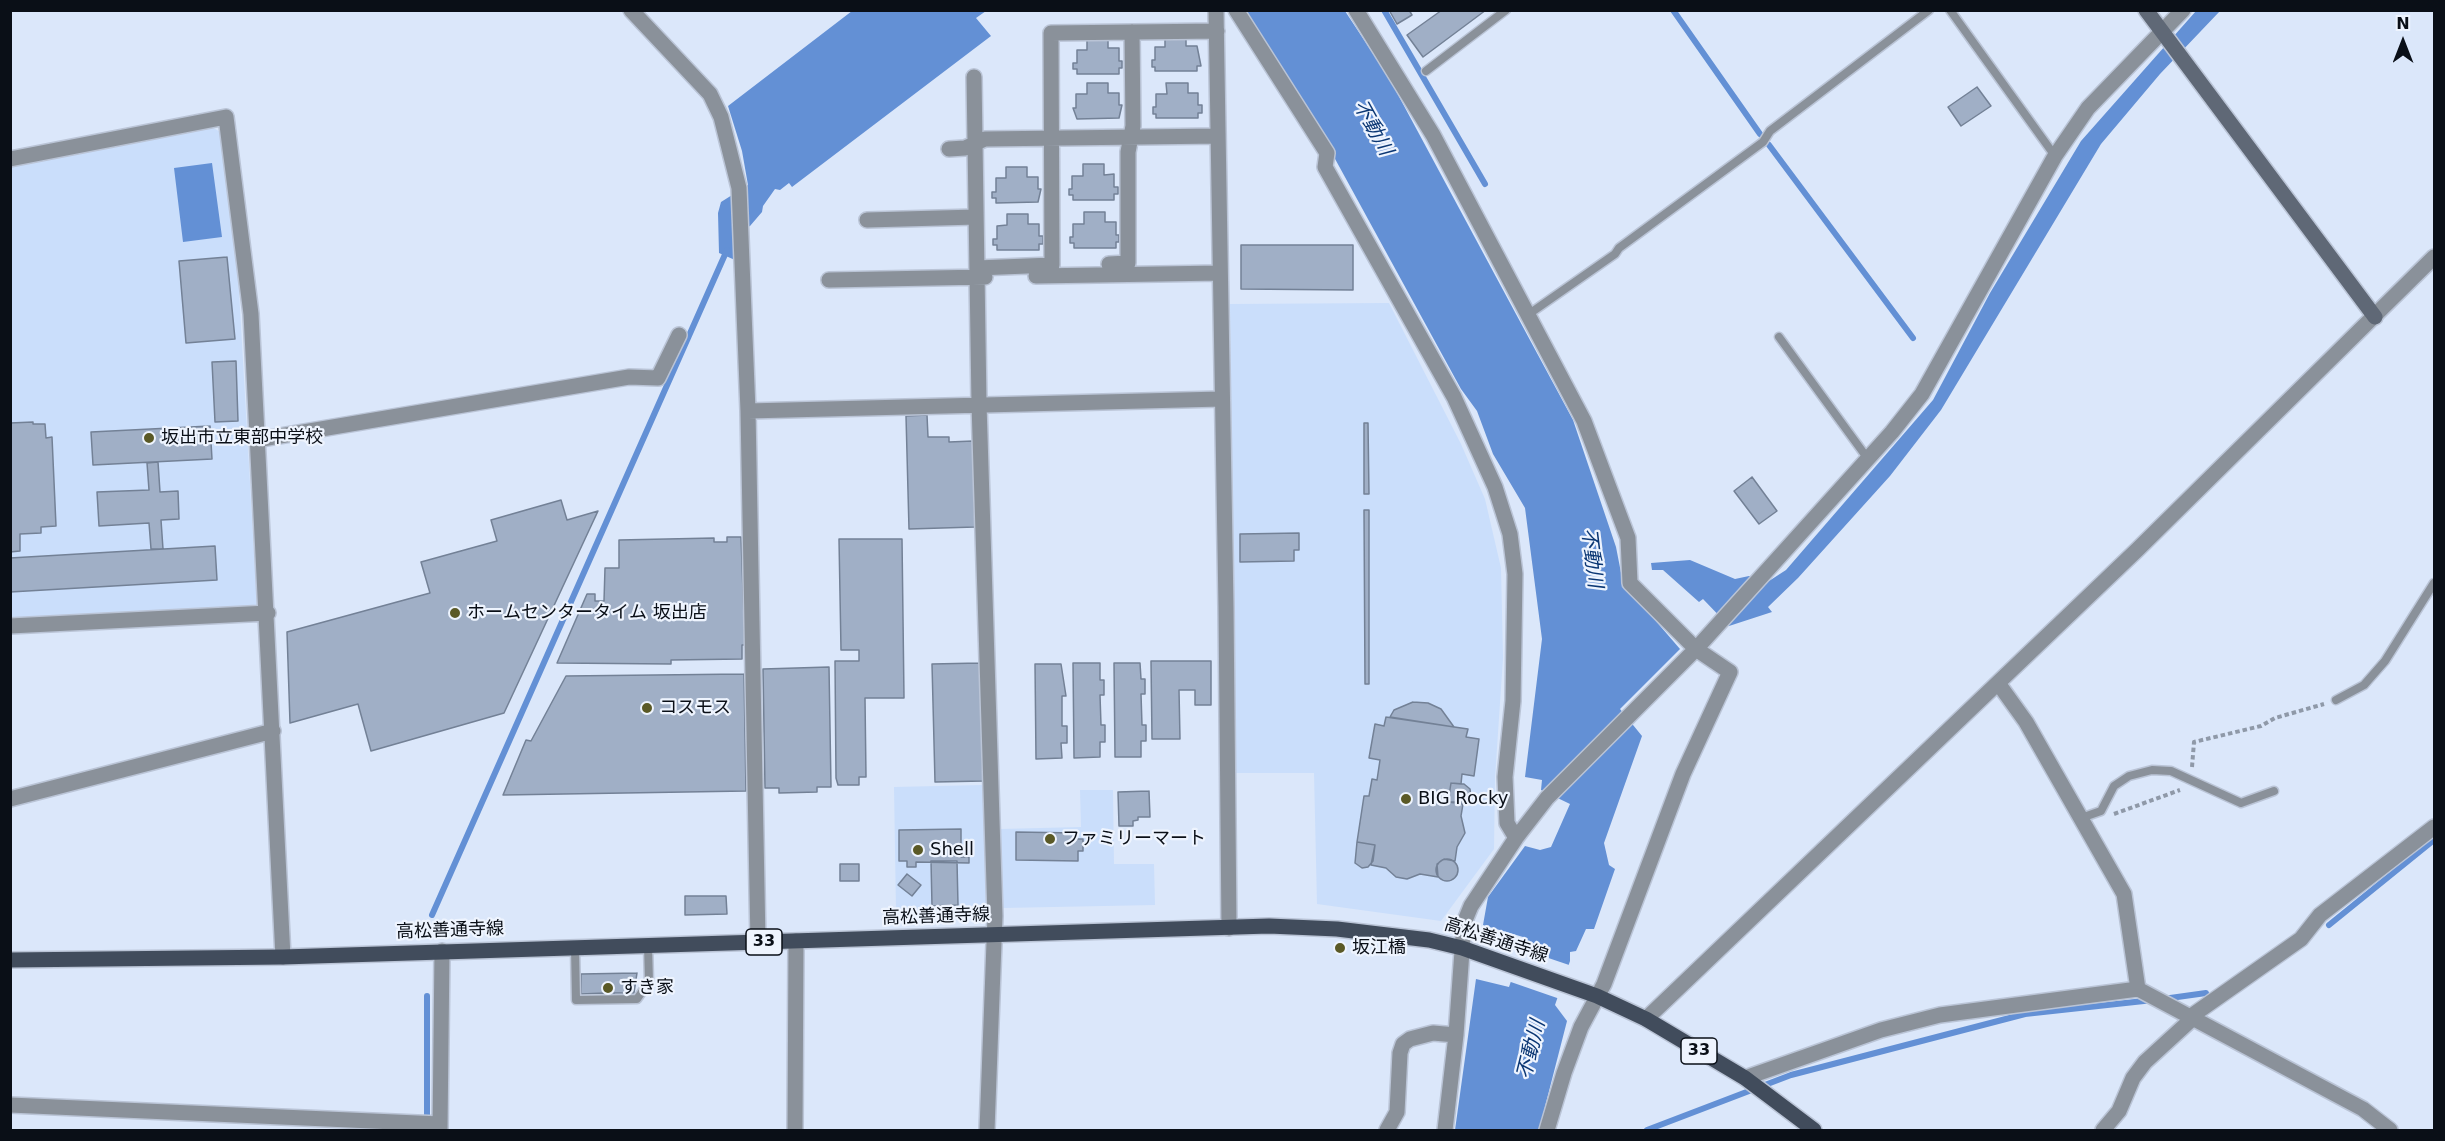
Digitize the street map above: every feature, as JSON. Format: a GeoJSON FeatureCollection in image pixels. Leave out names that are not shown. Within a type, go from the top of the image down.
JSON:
{"type":"FeatureCollection","features":[{"type":"Feature","properties":{"kind":"main road","name":"高松善通寺線"},"geometry":{"type":"LineString","coordinates":[[10,960],[284,957],[1269,926],[1337,929],[1429,940],[1462,948],[1597,996],[1646,1019],[1753,1085],[1814,1131]]}},
{"type":"Feature","properties":{"kind":"street"},"geometry":{"type":"LineString","coordinates":[[631,10],[710,94],[721,117],[739,188],[748,411],[758,942]]}},
{"type":"Feature","properties":{"kind":"street"},"geometry":{"type":"LineString","coordinates":[[1216,10],[1229,928]]}},
{"type":"Feature","properties":{"kind":"street"},"geometry":{"type":"LineString","coordinates":[[1236,10],[1327,153],[1325,167],[1454,397],[1495,487],[1510,534],[1515,574],[1513,701],[1505,777],[1507,823],[1516,838]]}},
{"type":"Feature","properties":{"kind":"street"},"geometry":{"type":"LineString","coordinates":[[1356,10],[1433,135],[1584,421],[1628,538],[1630,583],[1696,649],[1730,672],[1683,774],[1604,984],[1563,1073],[1547,1131]]}},
{"type":"Feature","properties":{"kind":"street"},"geometry":{"type":"LineString","coordinates":[[2146,10],[2375,317]]}},
{"type":"Feature","properties":{"kind":"street"},"geometry":{"type":"LineString","coordinates":[[1445,1131],[1456,1035],[1464,923],[1471,906],[1516,838],[1547,798],[1696,649],[1868,459],[1922,394],[2055,156],[2088,108],[2163,34],[2183,10]]}},
{"type":"Feature","properties":{"kind":"street"},"geometry":{"type":"LineString","coordinates":[[1052,265],[1051,33],[1217,31]]}},
{"type":"Feature","properties":{"kind":"street"},"geometry":{"type":"LineString","coordinates":[[977,273],[1052,265],[1128,263],[1128,152],[1133,126],[1132,32]]}},
{"type":"Feature","properties":{"kind":"street"},"geometry":{"type":"LineString","coordinates":[[974,77],[979,404],[993,934],[987,1131]]}},
{"type":"Feature","properties":{"kind":"street"},"geometry":{"type":"LineString","coordinates":[[10,159],[226,117],[251,314],[284,957]]}},
{"type":"Feature","properties":{"kind":"street"},"geometry":{"type":"LineString","coordinates":[[949,149],[965,148],[985,139],[1218,136]]}},
{"type":"Feature","properties":{"kind":"street"},"geometry":{"type":"LineString","coordinates":[[867,220],[976,216]]}},
{"type":"Feature","properties":{"kind":"street"},"geometry":{"type":"LineString","coordinates":[[1646,1019],[1998,683],[2434,257]]}},
{"type":"Feature","properties":{"kind":"street"},"geometry":{"type":"LineString","coordinates":[[829,280],[977,273],[1220,273]]}},
{"type":"Feature","properties":{"kind":"street"},"geometry":{"type":"LineString","coordinates":[[256,440],[629,378],[658,378],[679,335]]}},
{"type":"Feature","properties":{"kind":"street"},"geometry":{"type":"LineString","coordinates":[[748,411],[1221,399]]}},
{"type":"Feature","properties":{"kind":"street"},"geometry":{"type":"LineString","coordinates":[[10,626],[268,613]]}},
{"type":"Feature","properties":{"kind":"street"},"geometry":{"type":"LineString","coordinates":[[1998,683],[2026,722],[2124,894],[2150,996]]}},
{"type":"Feature","properties":{"kind":"street"},"geometry":{"type":"LineString","coordinates":[[10,799],[273,731]]}},
{"type":"Feature","properties":{"kind":"street"},"geometry":{"type":"LineString","coordinates":[[2103,1131],[2118,1111],[2133,1078],[2145,1062],[2191,1018],[2301,939],[2320,915],[2434,827]]}},
{"type":"Feature","properties":{"kind":"street"},"geometry":{"type":"LineString","coordinates":[[795,1131],[796,941]]}},
{"type":"Feature","properties":{"kind":"street"},"geometry":{"type":"LineString","coordinates":[[10,1105],[433,1125],[442,951]]}},
{"type":"Feature","properties":{"kind":"street"},"geometry":{"type":"LineString","coordinates":[[1753,1085],[1881,1030],[1940,1015],[2150,996],[2363,1109],[2390,1131]]}},
{"type":"Feature","properties":{"kind":"street"},"geometry":{"type":"LineString","coordinates":[[1387,1131],[1397,1112],[1400,1053],[1403,1044],[1410,1039],[1433,1034],[1456,1035]]}},
{"type":"Feature","properties":{"kind":"lane"},"geometry":{"type":"LineString","coordinates":[[1426,71],[1506,10]]}},
{"type":"Feature","properties":{"kind":"lane"},"geometry":{"type":"LineString","coordinates":[[1529,314],[1615,254],[1619,248],[1763,142],[1770,131],[1929,10]]}},
{"type":"Feature","properties":{"kind":"lane"},"geometry":{"type":"LineString","coordinates":[[1950,10],[2055,156]]}},
{"type":"Feature","properties":{"kind":"lane"},"geometry":{"type":"LineString","coordinates":[[1779,337],[1868,459]]}},
{"type":"Feature","properties":{"kind":"lane"},"geometry":{"type":"LineString","coordinates":[[2336,700],[2364,685],[2385,661],[2434,583]]}},
{"type":"Feature","properties":{"kind":"lane"},"geometry":{"type":"LineString","coordinates":[[2081,818],[2101,811],[2114,786],[2129,776],[2152,770],[2171,771],[2241,803],[2274,791]]}},
{"type":"Feature","properties":{"kind":"lane"},"geometry":{"type":"LineString","coordinates":[[575,947],[576,1000],[637,999],[649,982],[648,945]]}},
{"type":"Feature","properties":{"kind":"path"},"geometry":{"type":"LineString","coordinates":[[2101,811],[2113,814],[2191,786],[2194,742],[2261,726],[2275,718],[2336,700]]}},
{"type":"Feature","properties":{"kind":"shaded area"},"geometry":{"type":"Polygon","coordinates":[[[212,127],[220,132],[237,256],[257,606],[253,609],[11,620],[11,165],[212,127]]]}},
{"type":"Feature","properties":{"kind":"shaded area"},"geometry":{"type":"Polygon","coordinates":[[[1389,303],[1461,444],[1485,499],[1501,568],[1503,658],[1495,778],[1494,849],[1441,921],[1317,904],[1314,773],[1235,773],[1230,304],[1389,303]]]}},
{"type":"Feature","properties":{"kind":"shaded area"},"geometry":{"type":"Polygon","coordinates":[[[983,785],[986,909],[896,911],[894,787],[983,785]]]}},
{"type":"Feature","properties":{"kind":"shaded area"},"geometry":{"type":"Polygon","coordinates":[[[1080,790],[1113,790],[1114,864],[1154,864],[1155,905],[1002,908],[1000,829],[1081,827],[1080,790]]]}},
{"type":"Feature","properties":{"kind":"water"},"geometry":{"type":"Polygon","coordinates":[[[852,11],[986,11],[976,18],[991,36],[792,187],[789,183],[780,190],[775,189],[763,206],[762,212],[750,226],[734,233],[735,260],[719,253],[718,213],[721,202],[748,185],[742,151],[728,106],[852,11]]]}},
{"type":"Feature","properties":{"kind":"water","name":"不動川"},"geometry":{"type":"Polygon","coordinates":[[[1245,11],[1345,11],[1389,78],[1573,420],[1616,547],[1623,583],[1680,649],[1620,709],[1642,736],[1604,843],[1609,865],[1615,869],[1594,929],[1586,929],[1576,951],[1570,952],[1570,961],[1555,1005],[1567,1021],[1539,1130],[1455,1130],[1476,979],[1509,987],[1524,943],[1523,937],[1483,925],[1488,897],[1525,846],[1540,850],[1551,847],[1570,804],[1541,790],[1542,780],[1525,777],[1542,639],[1525,508],[1493,454],[1477,411],[1461,389],[1305,104],[1245,11]]]}},
{"type":"Feature","properties":{"kind":"water"},"geometry":{"type":"Polygon","coordinates":[[[2196,11],[2220,11],[2160,74],[2101,144],[1941,410],[1890,476],[1798,578],[1768,607],[1772,612],[1729,626],[1703,599],[1699,602],[1663,570],[1652,570],[1651,563],[1690,560],[1735,579],[1749,576],[1769,581],[1786,570],[1933,400],[1990,293],[2081,141],[2196,11]]]}},
{"type":"Feature","properties":{"kind":"water"},"geometry":{"type":"Polygon","coordinates":[[[212,163],[222,237],[183,242],[174,168],[212,163]]]}},
{"type":"Feature","properties":{"kind":"pier"},"geometry":{"type":"Polygon","coordinates":[[[1519,948],[1572,966],[1560,999],[1508,981],[1519,948]]]}},
{"type":"Feature","properties":{"kind":"building"},"geometry":{"type":"Polygon","coordinates":[[[1389,10],[1409,10],[1412,15],[1397,24],[1389,10]]]}},
{"type":"Feature","properties":{"kind":"building"},"geometry":{"type":"Polygon","coordinates":[[[1442,10],[1486,10],[1423,57],[1407,35],[1442,10]]]}},
{"type":"Feature","properties":{"kind":"building"},"geometry":{"type":"Polygon","coordinates":[[[1165,36],[1186,36],[1186,46],[1197,46],[1201,66],[1197,66],[1197,71],[1155,71],[1155,67],[1152,67],[1152,60],[1155,60],[1155,47],[1165,47],[1165,36]]]}},
{"type":"Feature","properties":{"kind":"building"},"geometry":{"type":"Polygon","coordinates":[[[1087,38],[1108,38],[1108,48],[1119,48],[1119,61],[1122,61],[1122,68],[1119,68],[1119,74],[1077,74],[1077,69],[1073,69],[1073,63],[1077,63],[1077,50],[1087,50],[1087,38]]]}},
{"type":"Feature","properties":{"kind":"building"},"geometry":{"type":"Polygon","coordinates":[[[1087,83],[1108,83],[1108,93],[1119,93],[1119,105],[1122,105],[1119,118],[1077,119],[1073,108],[1076,108],[1076,94],[1087,94],[1087,83]]]}},
{"type":"Feature","properties":{"kind":"building"},"geometry":{"type":"Polygon","coordinates":[[[1166,83],[1188,83],[1188,93],[1198,93],[1198,105],[1202,105],[1202,113],[1198,113],[1198,118],[1156,118],[1156,114],[1153,114],[1153,107],[1156,107],[1156,94],[1167,94],[1166,83]]]}},
{"type":"Feature","properties":{"kind":"building"},"geometry":{"type":"Polygon","coordinates":[[[1977,87],[1991,106],[1961,126],[1948,107],[1977,87]]]}},
{"type":"Feature","properties":{"kind":"building"},"geometry":{"type":"Polygon","coordinates":[[[1083,164],[1104,164],[1104,175],[1114,174],[1114,187],[1118,187],[1118,194],[1114,194],[1114,200],[1073,200],[1073,195],[1069,195],[1069,189],[1072,189],[1072,176],[1083,176],[1083,164]]]}},
{"type":"Feature","properties":{"kind":"building"},"geometry":{"type":"Polygon","coordinates":[[[1006,167],[1027,167],[1027,177],[1038,177],[1038,189],[1041,189],[1038,202],[996,203],[996,198],[992,198],[992,192],[996,192],[996,178],[1006,178],[1006,167]]]}},
{"type":"Feature","properties":{"kind":"building"},"geometry":{"type":"Polygon","coordinates":[[[1084,212],[1105,212],[1105,222],[1116,222],[1116,235],[1119,235],[1119,242],[1116,242],[1116,248],[1074,248],[1074,243],[1070,243],[1070,237],[1073,237],[1073,224],[1084,224],[1084,212]]]}},
{"type":"Feature","properties":{"kind":"building"},"geometry":{"type":"Polygon","coordinates":[[[1007,214],[1028,214],[1028,224],[1039,224],[1039,236],[1043,236],[1043,244],[1039,244],[1039,250],[997,250],[997,245],[993,245],[993,239],[997,239],[997,226],[1007,225],[1007,214]]]}},
{"type":"Feature","properties":{"kind":"building"},"geometry":{"type":"Polygon","coordinates":[[[1241,245],[1353,245],[1353,290],[1241,289],[1241,245]]]}},
{"type":"Feature","properties":{"kind":"building"},"geometry":{"type":"Polygon","coordinates":[[[227,257],[235,339],[186,343],[179,261],[227,257]]]}},
{"type":"Feature","properties":{"kind":"building"},"geometry":{"type":"Polygon","coordinates":[[[236,361],[238,421],[215,422],[212,362],[236,361]]]}},
{"type":"Feature","properties":{"kind":"building"},"geometry":{"type":"Polygon","coordinates":[[[927,415],[928,437],[949,437],[949,442],[973,441],[975,527],[909,529],[906,416],[927,415]]]}},
{"type":"Feature","properties":{"kind":"building"},"geometry":{"type":"Polygon","coordinates":[[[33,422],[33,424],[45,424],[46,438],[52,437],[56,526],[41,527],[41,533],[20,534],[20,551],[10,552],[10,423],[33,422]]]}},
{"type":"Feature","properties":{"kind":"building"},"geometry":{"type":"Polygon","coordinates":[[[1364,423],[1368,423],[1369,494],[1364,494],[1364,423]]]}},
{"type":"Feature","properties":{"kind":"building"},"geometry":{"type":"Polygon","coordinates":[[[210,426],[212,459],[93,465],[91,432],[210,426]]]}},
{"type":"Feature","properties":{"kind":"building"},"geometry":{"type":"Polygon","coordinates":[[[158,462],[160,492],[178,491],[179,519],[161,520],[163,549],[151,549],[149,523],[99,526],[97,492],[149,490],[147,463],[158,462]]]}},
{"type":"Feature","properties":{"kind":"building"},"geometry":{"type":"Polygon","coordinates":[[[1752,477],[1777,511],[1759,524],[1734,491],[1752,477]]]}},
{"type":"Feature","properties":{"kind":"building","name":"ホームセンタータイム 坂出店"},"geometry":{"type":"Polygon","coordinates":[[[561,500],[567,520],[598,511],[504,713],[371,751],[358,704],[290,723],[287,632],[430,593],[421,562],[497,541],[491,520],[561,500]]]}},
{"type":"Feature","properties":{"kind":"building"},"geometry":{"type":"Polygon","coordinates":[[[1364,510],[1369,510],[1369,684],[1365,684],[1364,510]]]}},
{"type":"Feature","properties":{"kind":"building"},"geometry":{"type":"Polygon","coordinates":[[[1299,533],[1299,550],[1294,550],[1294,561],[1240,562],[1240,534],[1299,533]]]}},
{"type":"Feature","properties":{"kind":"building"},"geometry":{"type":"Polygon","coordinates":[[[727,537],[741,537],[745,645],[742,645],[742,659],[671,660],[671,664],[557,663],[587,594],[595,594],[595,601],[604,601],[605,568],[619,568],[619,540],[714,538],[714,542],[727,542],[727,537]]]}},
{"type":"Feature","properties":{"kind":"building"},"geometry":{"type":"Polygon","coordinates":[[[839,539],[902,539],[904,698],[865,698],[866,777],[859,777],[859,785],[838,785],[836,778],[835,661],[859,661],[859,650],[841,650],[839,539]]]}},
{"type":"Feature","properties":{"kind":"building"},"geometry":{"type":"Polygon","coordinates":[[[215,546],[217,580],[10,592],[10,558],[215,546]]]}},
{"type":"Feature","properties":{"kind":"building"},"geometry":{"type":"Polygon","coordinates":[[[1151,661],[1211,661],[1211,705],[1195,705],[1195,690],[1179,690],[1180,739],[1152,739],[1151,661]]]}},
{"type":"Feature","properties":{"kind":"building"},"geometry":{"type":"Polygon","coordinates":[[[980,663],[983,781],[935,782],[932,664],[980,663]]]}},
{"type":"Feature","properties":{"kind":"building"},"geometry":{"type":"Polygon","coordinates":[[[1073,663],[1100,663],[1100,680],[1104,680],[1104,695],[1100,695],[1101,725],[1105,725],[1105,742],[1100,742],[1100,757],[1074,758],[1073,663]]]}},
{"type":"Feature","properties":{"kind":"building"},"geometry":{"type":"Polygon","coordinates":[[[1114,663],[1140,663],[1141,679],[1145,679],[1145,694],[1141,694],[1142,725],[1146,725],[1146,741],[1141,741],[1141,757],[1115,757],[1114,663]]]}},
{"type":"Feature","properties":{"kind":"building"},"geometry":{"type":"Polygon","coordinates":[[[1035,664],[1061,664],[1066,696],[1062,696],[1062,726],[1067,726],[1067,743],[1061,743],[1062,758],[1036,759],[1035,664]]]}},
{"type":"Feature","properties":{"kind":"building"},"geometry":{"type":"Polygon","coordinates":[[[829,667],[831,787],[817,787],[817,792],[779,793],[779,788],[765,788],[763,669],[829,667]]]}},
{"type":"Feature","properties":{"kind":"building","name":"コスモス"},"geometry":{"type":"Polygon","coordinates":[[[744,674],[746,791],[503,795],[526,740],[531,741],[566,676],[744,674]]]}},
{"type":"Feature","properties":{"kind":"building"},"geometry":{"type":"Polygon","coordinates":[[[1413,702],[1428,703],[1441,709],[1454,727],[1390,717],[1394,710],[1413,702]]]}},
{"type":"Feature","properties":{"kind":"building","name":"BIG Rocky"},"geometry":{"type":"Polygon","coordinates":[[[1386,717],[1468,729],[1466,737],[1479,739],[1474,776],[1462,774],[1461,784],[1451,783],[1448,802],[1463,804],[1461,816],[1465,833],[1457,847],[1455,861],[1444,859],[1437,864],[1438,877],[1420,874],[1407,879],[1396,877],[1386,868],[1371,865],[1375,845],[1357,842],[1364,796],[1369,796],[1372,779],[1377,780],[1380,760],[1369,758],[1375,724],[1384,726],[1386,717]]]}},
{"type":"Feature","properties":{"kind":"building"},"geometry":{"type":"Polygon","coordinates":[[[1451,783],[1464,784],[1470,789],[1471,798],[1466,802],[1448,802],[1451,783]]]}},
{"type":"Feature","properties":{"kind":"building"},"geometry":{"type":"Polygon","coordinates":[[[1149,791],[1150,817],[1138,817],[1138,820],[1133,821],[1133,826],[1119,826],[1118,792],[1149,791]]]}},
{"type":"Feature","properties":{"kind":"building"},"geometry":{"type":"Polygon","coordinates":[[[961,829],[961,857],[969,857],[969,863],[916,862],[916,867],[907,867],[907,861],[899,861],[899,830],[961,829]]]}},
{"type":"Feature","properties":{"kind":"building"},"geometry":{"type":"Polygon","coordinates":[[[1016,832],[1077,833],[1077,839],[1083,839],[1083,851],[1078,851],[1078,861],[1016,860],[1016,832]]]}},
{"type":"Feature","properties":{"kind":"building"},"geometry":{"type":"Polygon","coordinates":[[[1357,842],[1375,845],[1373,861],[1368,867],[1362,868],[1355,863],[1357,842]]]}},
{"type":"Feature","properties":{"kind":"building"},"geometry":{"type":"Polygon","coordinates":[[[1443,859],[1451,859],[1458,866],[1458,874],[1451,881],[1443,881],[1436,874],[1436,866],[1443,859]]]}},
{"type":"Feature","properties":{"kind":"building"},"geometry":{"type":"Polygon","coordinates":[[[931,861],[957,861],[958,905],[932,906],[931,861]]]}},
{"type":"Feature","properties":{"kind":"building"},"geometry":{"type":"Polygon","coordinates":[[[840,864],[859,864],[859,881],[840,881],[840,864]]]}},
{"type":"Feature","properties":{"kind":"building"},"geometry":{"type":"Polygon","coordinates":[[[907,874],[921,885],[912,896],[898,885],[907,874]]]}},
{"type":"Feature","properties":{"kind":"building"},"geometry":{"type":"Polygon","coordinates":[[[685,896],[726,896],[727,914],[685,915],[685,896]]]}},
{"type":"Feature","properties":{"kind":"building","name":"すき家"},"geometry":{"type":"Polygon","coordinates":[[[637,973],[634,993],[614,993],[614,997],[605,998],[605,993],[581,994],[581,974],[637,973]]]}},
{"type":"Feature","properties":{"kind":"waterway"},"geometry":{"type":"LineString","coordinates":[[1384,10],[1485,184]]}},
{"type":"Feature","properties":{"kind":"waterway"},"geometry":{"type":"LineString","coordinates":[[1673,10],[1760,134]]}},
{"type":"Feature","properties":{"kind":"waterway"},"geometry":{"type":"LineString","coordinates":[[1769,145],[1913,338]]}},
{"type":"Feature","properties":{"kind":"waterway"},"geometry":{"type":"LineString","coordinates":[[432,915],[727,250]]}},
{"type":"Feature","properties":{"kind":"waterway"},"geometry":{"type":"LineString","coordinates":[[2329,925],[2434,840]]}},
{"type":"Feature","properties":{"kind":"waterway"},"geometry":{"type":"LineString","coordinates":[[2163,999],[2206,993]]}},
{"type":"Feature","properties":{"kind":"waterway"},"geometry":{"type":"LineString","coordinates":[[427,996],[427,1124]]}},
{"type":"Feature","properties":{"kind":"waterway"},"geometry":{"type":"LineString","coordinates":[[1647,1130],[1791,1075],[2025,1014],[2153,1000]]}},
{"type":"Feature","properties":{"kind":"place","name":"坂出市立東部中学校"},"geometry":{"type":"Point","coordinates":[149,438]}},
{"type":"Feature","properties":{"kind":"place","name":"ホームセンタータイム 坂出店"},"geometry":{"type":"Point","coordinates":[455,613]}},
{"type":"Feature","properties":{"kind":"place","name":"コスモス"},"geometry":{"type":"Point","coordinates":[647,708]}},
{"type":"Feature","properties":{"kind":"place","name":"BIG Rocky"},"geometry":{"type":"Point","coordinates":[1406,799]}},
{"type":"Feature","properties":{"kind":"place","name":"ファミリーマート"},"geometry":{"type":"Point","coordinates":[1050,839]}},
{"type":"Feature","properties":{"kind":"place","name":"Shell"},"geometry":{"type":"Point","coordinates":[918,850]}},
{"type":"Feature","properties":{"kind":"place","name":"坂江橋"},"geometry":{"type":"Point","coordinates":[1340,948]}},
{"type":"Feature","properties":{"kind":"place","name":"すき家"},"geometry":{"type":"Point","coordinates":[608,988]}}]}
